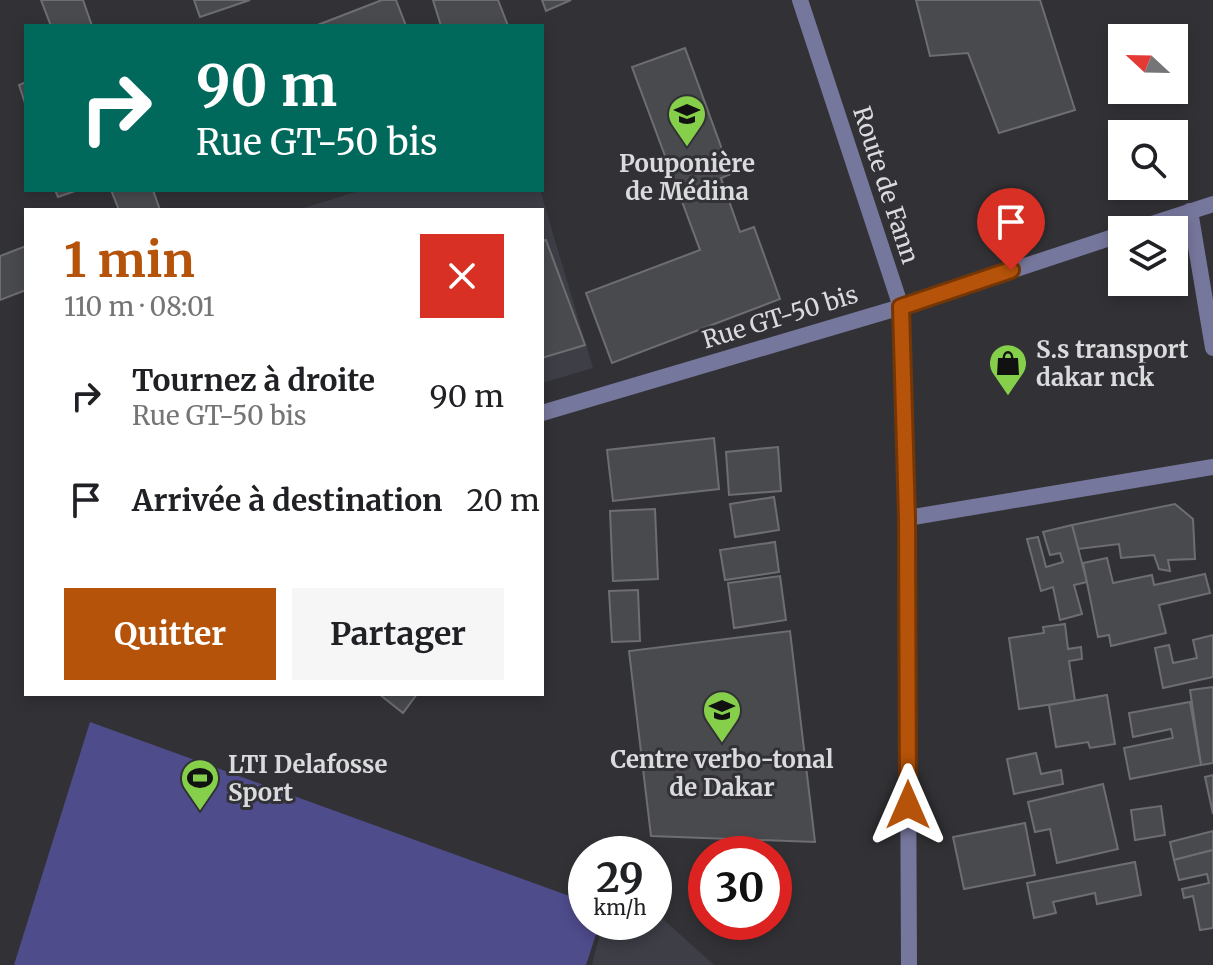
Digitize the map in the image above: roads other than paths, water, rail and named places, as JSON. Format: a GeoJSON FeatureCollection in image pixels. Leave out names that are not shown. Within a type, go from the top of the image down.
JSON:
{"type":"FeatureCollection","features":[{"type":"Feature","properties":{"kind":"street","name":"Route de Fann"},"geometry":{"type":"LineString","coordinates":[[800,0],[901,307],[907,518],[909,965]]}},
{"type":"Feature","properties":{"kind":"street"},"geometry":{"type":"LineString","coordinates":[[1175,216],[1213,204]]}},
{"type":"Feature","properties":{"kind":"street"},"geometry":{"type":"LineString","coordinates":[[1190,211],[1213,348]]}},
{"type":"Feature","properties":{"kind":"street","name":"Rue GT-50 bis"},"geometry":{"type":"LineString","coordinates":[[544,412],[901,307],[1108,239]]}},
{"type":"Feature","properties":{"kind":"street"},"geometry":{"type":"LineString","coordinates":[[907,518],[1213,467]]}},
{"type":"Feature","properties":{"kind":"place","name":"Pouponière de Médina"},"geometry":{"type":"Point","coordinates":[687,148]}},
{"type":"Feature","properties":{"kind":"place","name":"S.s transport dakar nck"},"geometry":{"type":"Point","coordinates":[1008,397]}},
{"type":"Feature","properties":{"kind":"place","name":"Centre verbo-tonal de Dakar"},"geometry":{"type":"Point","coordinates":[722,744]}},
{"type":"Feature","properties":{"kind":"place","name":"LTI Delafosse Sport"},"geometry":{"type":"Point","coordinates":[200,812]}}]}
